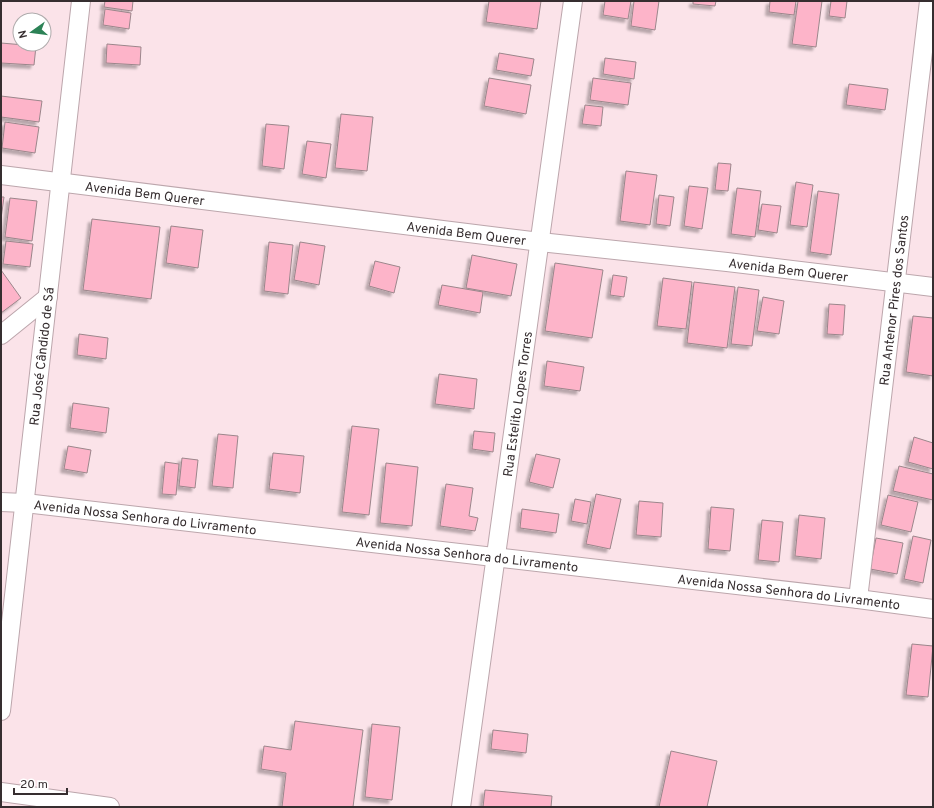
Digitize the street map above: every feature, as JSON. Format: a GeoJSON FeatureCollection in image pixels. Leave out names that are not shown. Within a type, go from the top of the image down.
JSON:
{"type":"FeatureCollection","features":[{"type":"Feature","properties":{"kind":"street","name":"Rua José Cândido de Sá"},"geometry":{"type":"LineString","coordinates":[[1,711],[81,1]]}},
{"type":"Feature","properties":{"kind":"street","name":"Rua Estelito Lopes Torres"},"geometry":{"type":"LineString","coordinates":[[461,807],[573,1]]}},
{"type":"Feature","properties":{"kind":"street","name":"Rua Antenor Pires dos Santos"},"geometry":{"type":"LineString","coordinates":[[858,599],[929,1]]}},
{"type":"Feature","properties":{"kind":"street","name":"Avenida Bem Querer"},"geometry":{"type":"LineString","coordinates":[[1,174],[540,242],[720,261],[933,287]]}},
{"type":"Feature","properties":{"kind":"street"},"geometry":{"type":"LineString","coordinates":[[1,335],[48,297]]}},
{"type":"Feature","properties":{"kind":"street","name":"Avenida Nossa Senhora do Livramento"},"geometry":{"type":"LineString","coordinates":[[1,502],[24,503],[858,599],[933,609]]}},
{"type":"Feature","properties":{"kind":"street"},"geometry":{"type":"LineString","coordinates":[[1,792],[110,807]]}},
{"type":"Feature","properties":{"kind":"building"},"geometry":{"type":"Polygon","coordinates":[[[105,1],[133,1],[132,11],[104,7],[105,1]]]}},
{"type":"Feature","properties":{"kind":"building"},"geometry":{"type":"Polygon","coordinates":[[[489,1],[541,1],[537,29],[486,22],[489,1]]]}},
{"type":"Feature","properties":{"kind":"building"},"geometry":{"type":"Polygon","coordinates":[[[605,1],[631,1],[628,19],[603,15],[605,1]]]}},
{"type":"Feature","properties":{"kind":"building"},"geometry":{"type":"Polygon","coordinates":[[[634,1],[659,1],[655,30],[631,26],[634,1]]]}},
{"type":"Feature","properties":{"kind":"building"},"geometry":{"type":"Polygon","coordinates":[[[693,1],[716,1],[715,6],[693,4],[693,1]]]}},
{"type":"Feature","properties":{"kind":"building"},"geometry":{"type":"Polygon","coordinates":[[[770,1],[796,1],[794,15],[769,12],[770,1]]]}},
{"type":"Feature","properties":{"kind":"building"},"geometry":{"type":"Polygon","coordinates":[[[798,1],[822,1],[816,47],[792,44],[798,1]]]}},
{"type":"Feature","properties":{"kind":"building"},"geometry":{"type":"Polygon","coordinates":[[[831,1],[847,1],[845,18],[829,16],[831,1]]]}},
{"type":"Feature","properties":{"kind":"building"},"geometry":{"type":"Polygon","coordinates":[[[105,9],[131,13],[129,29],[103,25],[105,9]]]}},
{"type":"Feature","properties":{"kind":"building"},"geometry":{"type":"Polygon","coordinates":[[[1,43],[12,44],[12,52],[35,52],[34,65],[1,63],[1,43]]]}},
{"type":"Feature","properties":{"kind":"building"},"geometry":{"type":"Polygon","coordinates":[[[107,44],[141,47],[140,65],[106,63],[107,44]]]}},
{"type":"Feature","properties":{"kind":"building"},"geometry":{"type":"Polygon","coordinates":[[[499,53],[534,59],[531,76],[496,70],[499,53]]]}},
{"type":"Feature","properties":{"kind":"building"},"geometry":{"type":"Polygon","coordinates":[[[605,58],[636,62],[634,79],[603,74],[605,58]]]}},
{"type":"Feature","properties":{"kind":"building"},"geometry":{"type":"Polygon","coordinates":[[[489,78],[531,85],[526,114],[484,106],[489,78]]]}},
{"type":"Feature","properties":{"kind":"building"},"geometry":{"type":"Polygon","coordinates":[[[593,78],[631,83],[628,105],[590,100],[593,78]]]}},
{"type":"Feature","properties":{"kind":"building"},"geometry":{"type":"Polygon","coordinates":[[[849,84],[888,89],[885,110],[846,105],[849,84]]]}},
{"type":"Feature","properties":{"kind":"building"},"geometry":{"type":"Polygon","coordinates":[[[1,96],[42,101],[39,122],[1,117],[1,96]]]}},
{"type":"Feature","properties":{"kind":"building"},"geometry":{"type":"Polygon","coordinates":[[[585,105],[603,107],[601,126],[582,124],[585,105]]]}},
{"type":"Feature","properties":{"kind":"building"},"geometry":{"type":"Polygon","coordinates":[[[341,114],[373,117],[367,171],[335,168],[341,114]]]}},
{"type":"Feature","properties":{"kind":"building"},"geometry":{"type":"Polygon","coordinates":[[[5,122],[39,127],[35,153],[2,148],[5,122]]]}},
{"type":"Feature","properties":{"kind":"building"},"geometry":{"type":"Polygon","coordinates":[[[266,124],[289,126],[284,169],[262,166],[266,124]]]}},
{"type":"Feature","properties":{"kind":"building"},"geometry":{"type":"Polygon","coordinates":[[[307,141],[331,144],[326,178],[302,174],[307,141]]]}},
{"type":"Feature","properties":{"kind":"building"},"geometry":{"type":"Polygon","coordinates":[[[718,163],[731,164],[728,191],[715,190],[718,163]]]}},
{"type":"Feature","properties":{"kind":"building"},"geometry":{"type":"Polygon","coordinates":[[[626,171],[657,175],[650,225],[620,221],[626,171]]]}},
{"type":"Feature","properties":{"kind":"building"},"geometry":{"type":"Polygon","coordinates":[[[796,182],[813,185],[807,227],[790,225],[796,182]]]}},
{"type":"Feature","properties":{"kind":"building"},"geometry":{"type":"Polygon","coordinates":[[[689,186],[708,188],[702,229],[684,226],[689,186]]]}},
{"type":"Feature","properties":{"kind":"building"},"geometry":{"type":"Polygon","coordinates":[[[737,188],[761,191],[755,237],[731,234],[737,188]]]}},
{"type":"Feature","properties":{"kind":"building"},"geometry":{"type":"Polygon","coordinates":[[[818,191],[839,194],[831,255],[810,252],[818,191]]]}},
{"type":"Feature","properties":{"kind":"building"},"geometry":{"type":"Polygon","coordinates":[[[659,195],[674,197],[670,226],[656,224],[659,195]]]}},
{"type":"Feature","properties":{"kind":"building"},"geometry":{"type":"Polygon","coordinates":[[[1,197],[4,197],[1,219],[1,197]]]}},
{"type":"Feature","properties":{"kind":"building"},"geometry":{"type":"Polygon","coordinates":[[[10,198],[37,201],[32,241],[5,237],[10,198]]]}},
{"type":"Feature","properties":{"kind":"building"},"geometry":{"type":"Polygon","coordinates":[[[762,204],[781,206],[777,233],[758,230],[762,204]]]}},
{"type":"Feature","properties":{"kind":"building"},"geometry":{"type":"Polygon","coordinates":[[[92,219],[160,227],[151,299],[83,290],[92,219]]]}},
{"type":"Feature","properties":{"kind":"building"},"geometry":{"type":"Polygon","coordinates":[[[171,226],[203,230],[198,268],[166,263],[171,226]]]}},
{"type":"Feature","properties":{"kind":"building"},"geometry":{"type":"Polygon","coordinates":[[[6,241],[33,244],[30,267],[3,264],[6,241]]]}},
{"type":"Feature","properties":{"kind":"building"},"geometry":{"type":"Polygon","coordinates":[[[269,242],[293,245],[288,294],[264,291],[269,242]]]}},
{"type":"Feature","properties":{"kind":"building"},"geometry":{"type":"Polygon","coordinates":[[[300,242],[325,246],[319,285],[294,280],[300,242]]]}},
{"type":"Feature","properties":{"kind":"building"},"geometry":{"type":"Polygon","coordinates":[[[472,255],[517,264],[511,296],[466,288],[472,255]]]}},
{"type":"Feature","properties":{"kind":"building"},"geometry":{"type":"Polygon","coordinates":[[[375,261],[400,267],[394,293],[369,286],[375,261]]]}},
{"type":"Feature","properties":{"kind":"building"},"geometry":{"type":"Polygon","coordinates":[[[555,263],[603,270],[592,338],[545,331],[555,263]]]}},
{"type":"Feature","properties":{"kind":"building"},"geometry":{"type":"Polygon","coordinates":[[[1,270],[21,298],[1,313],[1,270]]]}},
{"type":"Feature","properties":{"kind":"building"},"geometry":{"type":"Polygon","coordinates":[[[613,275],[627,277],[624,297],[610,295],[613,275]]]}},
{"type":"Feature","properties":{"kind":"building"},"geometry":{"type":"Polygon","coordinates":[[[663,278],[692,282],[686,329],[657,326],[663,278]]]}},
{"type":"Feature","properties":{"kind":"building"},"geometry":{"type":"Polygon","coordinates":[[[694,282],[735,287],[727,348],[687,343],[694,282]]]}},
{"type":"Feature","properties":{"kind":"building"},"geometry":{"type":"Polygon","coordinates":[[[442,285],[483,292],[480,313],[438,305],[442,285]]]}},
{"type":"Feature","properties":{"kind":"building"},"geometry":{"type":"Polygon","coordinates":[[[738,287],[759,290],[752,346],[731,344],[738,287]]]}},
{"type":"Feature","properties":{"kind":"building"},"geometry":{"type":"Polygon","coordinates":[[[763,297],[784,301],[779,334],[757,331],[763,297]]]}},
{"type":"Feature","properties":{"kind":"building"},"geometry":{"type":"Polygon","coordinates":[[[829,304],[845,305],[843,335],[827,334],[829,304]]]}},
{"type":"Feature","properties":{"kind":"building"},"geometry":{"type":"Polygon","coordinates":[[[913,316],[933,318],[933,376],[906,372],[913,316]]]}},
{"type":"Feature","properties":{"kind":"building"},"geometry":{"type":"Polygon","coordinates":[[[79,334],[108,338],[106,359],[77,355],[79,334]]]}},
{"type":"Feature","properties":{"kind":"building"},"geometry":{"type":"Polygon","coordinates":[[[547,361],[584,367],[580,391],[544,386],[547,361]]]}},
{"type":"Feature","properties":{"kind":"building"},"geometry":{"type":"Polygon","coordinates":[[[439,374],[477,379],[474,409],[435,404],[439,374]]]}},
{"type":"Feature","properties":{"kind":"building"},"geometry":{"type":"Polygon","coordinates":[[[73,403],[109,408],[106,433],[70,428],[73,403]]]}},
{"type":"Feature","properties":{"kind":"building"},"geometry":{"type":"Polygon","coordinates":[[[352,426],[379,429],[369,515],[342,512],[352,426]]]}},
{"type":"Feature","properties":{"kind":"building"},"geometry":{"type":"Polygon","coordinates":[[[474,431],[495,433],[493,452],[472,449],[474,431]]]}},
{"type":"Feature","properties":{"kind":"building"},"geometry":{"type":"Polygon","coordinates":[[[218,434],[238,436],[233,488],[212,486],[218,434]]]}},
{"type":"Feature","properties":{"kind":"building"},"geometry":{"type":"Polygon","coordinates":[[[914,437],[933,443],[933,469],[908,462],[914,437]]]}},
{"type":"Feature","properties":{"kind":"building"},"geometry":{"type":"Polygon","coordinates":[[[68,446],[91,450],[87,473],[64,469],[68,446]]]}},
{"type":"Feature","properties":{"kind":"building"},"geometry":{"type":"Polygon","coordinates":[[[273,453],[304,456],[300,493],[269,489],[273,453]]]}},
{"type":"Feature","properties":{"kind":"building"},"geometry":{"type":"Polygon","coordinates":[[[536,454],[560,459],[553,488],[529,482],[536,454]]]}},
{"type":"Feature","properties":{"kind":"building"},"geometry":{"type":"Polygon","coordinates":[[[182,458],[198,460],[195,488],[179,486],[182,458]]]}},
{"type":"Feature","properties":{"kind":"building"},"geometry":{"type":"Polygon","coordinates":[[[165,462],[179,464],[176,495],[162,494],[165,462]]]}},
{"type":"Feature","properties":{"kind":"building"},"geometry":{"type":"Polygon","coordinates":[[[386,463],[418,467],[412,526],[380,523],[386,463]]]}},
{"type":"Feature","properties":{"kind":"building"},"geometry":{"type":"Polygon","coordinates":[[[899,466],[933,474],[933,500],[893,491],[899,466]]]}},
{"type":"Feature","properties":{"kind":"building"},"geometry":{"type":"Polygon","coordinates":[[[446,484],[473,488],[469,516],[478,518],[475,531],[440,526],[446,484]]]}},
{"type":"Feature","properties":{"kind":"building"},"geometry":{"type":"Polygon","coordinates":[[[596,494],[621,499],[610,549],[586,544],[596,494]]]}},
{"type":"Feature","properties":{"kind":"building"},"geometry":{"type":"Polygon","coordinates":[[[888,495],[918,502],[911,532],[881,525],[888,495]]]}},
{"type":"Feature","properties":{"kind":"building"},"geometry":{"type":"Polygon","coordinates":[[[575,499],[591,502],[587,524],[571,521],[575,499]]]}},
{"type":"Feature","properties":{"kind":"building"},"geometry":{"type":"Polygon","coordinates":[[[639,501],[663,503],[661,537],[636,535],[639,501]]]}},
{"type":"Feature","properties":{"kind":"building"},"geometry":{"type":"Polygon","coordinates":[[[711,507],[734,509],[730,551],[708,549],[711,507]]]}},
{"type":"Feature","properties":{"kind":"building"},"geometry":{"type":"Polygon","coordinates":[[[522,509],[559,514],[556,533],[520,528],[522,509]]]}},
{"type":"Feature","properties":{"kind":"building"},"geometry":{"type":"Polygon","coordinates":[[[799,515],[825,518],[821,559],[795,556],[799,515]]]}},
{"type":"Feature","properties":{"kind":"building"},"geometry":{"type":"Polygon","coordinates":[[[762,520],[783,522],[779,562],[758,560],[762,520]]]}},
{"type":"Feature","properties":{"kind":"building"},"geometry":{"type":"Polygon","coordinates":[[[913,536],[931,540],[923,583],[904,579],[913,536]]]}},
{"type":"Feature","properties":{"kind":"building"},"geometry":{"type":"Polygon","coordinates":[[[876,538],[903,543],[897,574],[870,569],[876,538]]]}},
{"type":"Feature","properties":{"kind":"building"},"geometry":{"type":"Polygon","coordinates":[[[912,644],[933,646],[928,697],[906,695],[912,644]]]}},
{"type":"Feature","properties":{"kind":"building"},"geometry":{"type":"Polygon","coordinates":[[[295,721],[363,730],[353,807],[282,807],[286,773],[261,769],[264,746],[291,750],[295,721]]]}},
{"type":"Feature","properties":{"kind":"building"},"geometry":{"type":"Polygon","coordinates":[[[372,724],[400,727],[392,800],[365,797],[372,724]]]}},
{"type":"Feature","properties":{"kind":"building"},"geometry":{"type":"Polygon","coordinates":[[[493,730],[528,734],[526,753],[491,749],[493,730]]]}},
{"type":"Feature","properties":{"kind":"building"},"geometry":{"type":"Polygon","coordinates":[[[671,751],[717,761],[707,807],[659,807],[671,751]]]}},
{"type":"Feature","properties":{"kind":"building"},"geometry":{"type":"Polygon","coordinates":[[[485,790],[552,796],[551,807],[483,807],[485,790]]]}}]}
